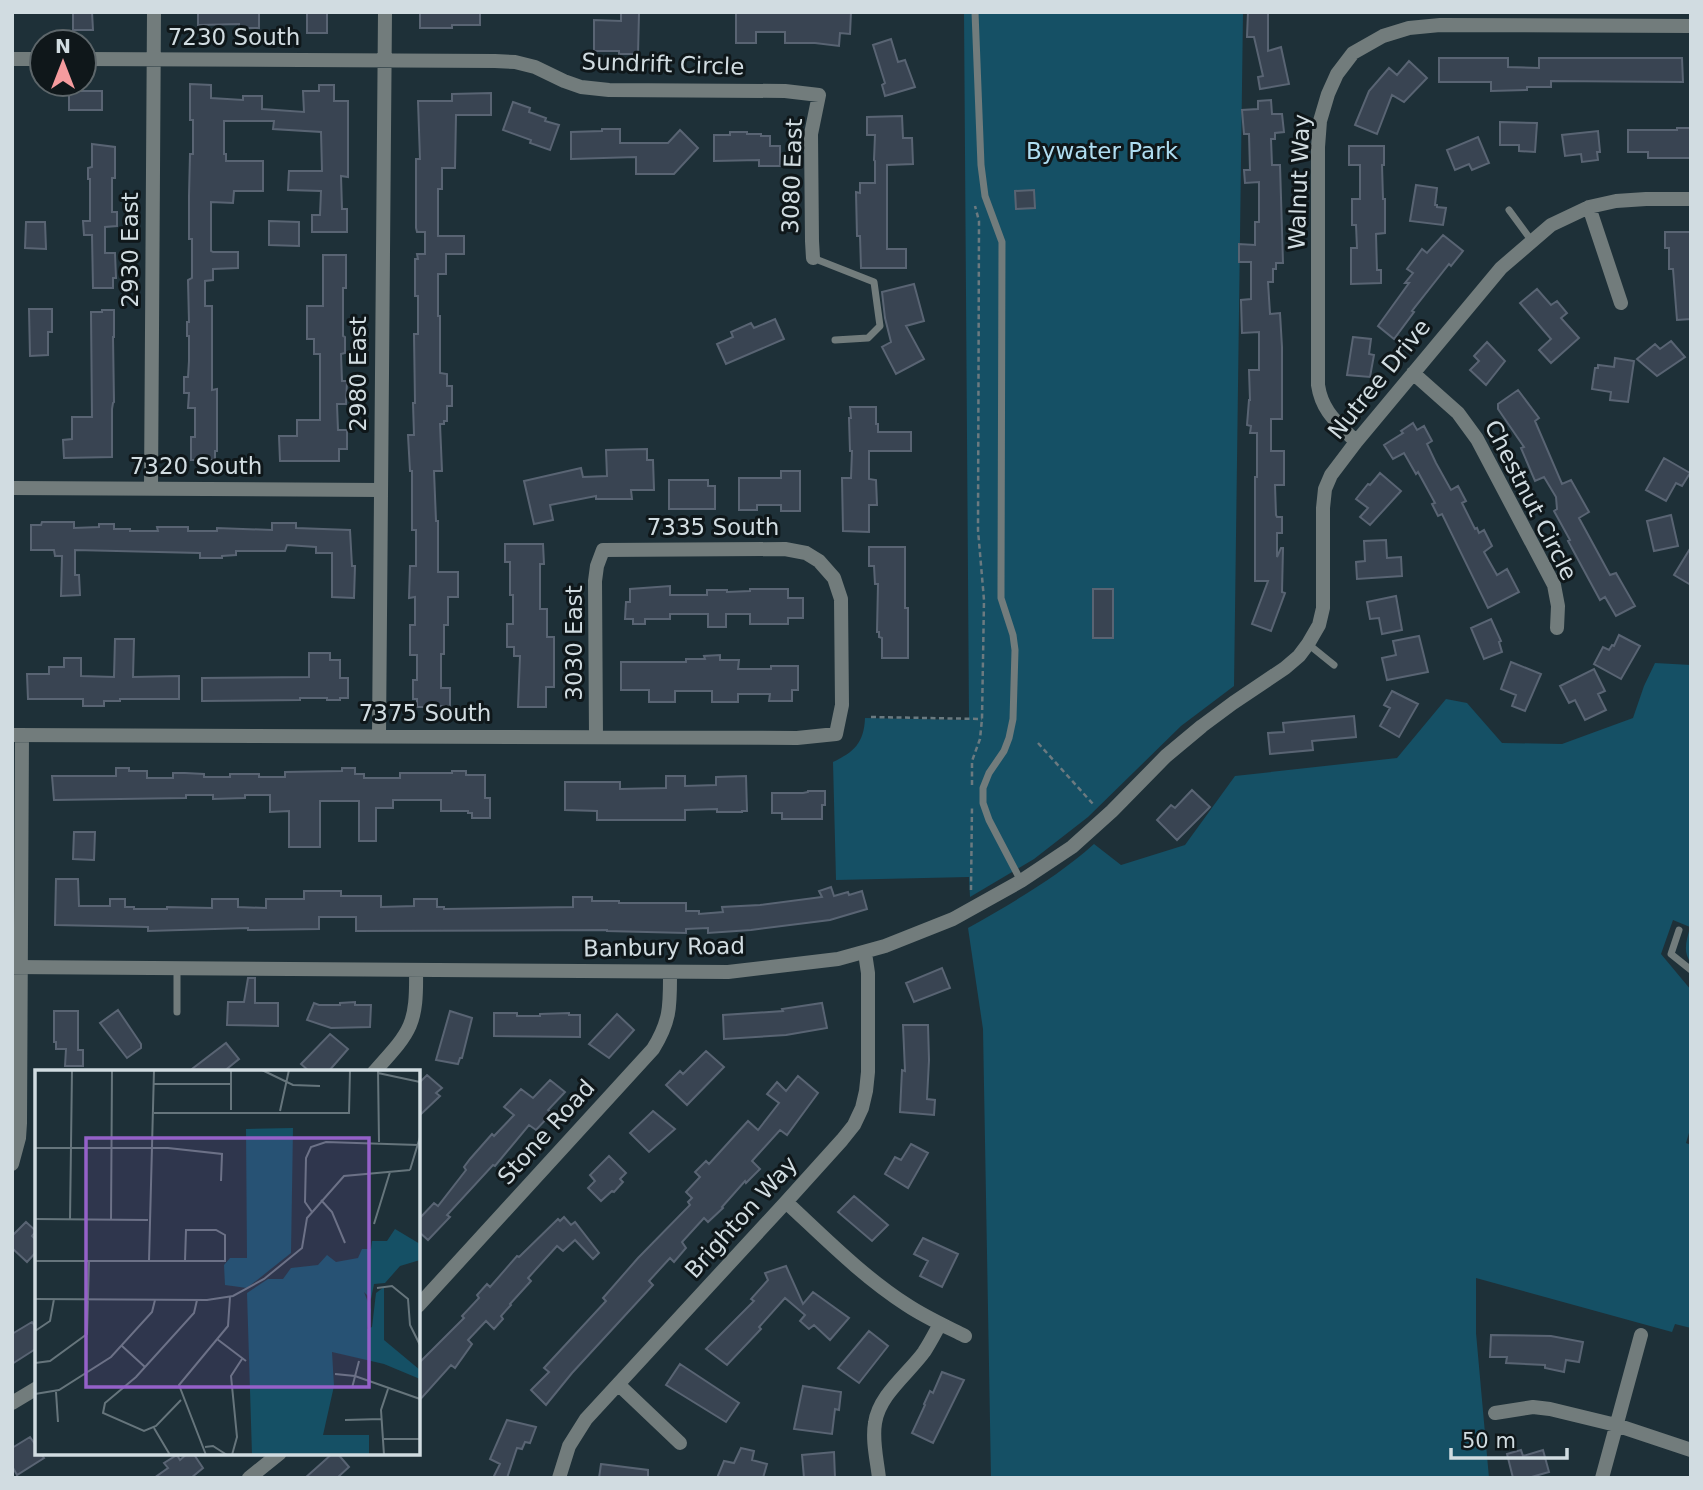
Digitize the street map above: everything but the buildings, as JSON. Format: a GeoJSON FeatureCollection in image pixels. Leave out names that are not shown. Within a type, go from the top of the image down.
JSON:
{"type":"FeatureCollection","features":[{"type":"Feature","properties":{"kind":"street","name":"2930 East"},"geometry":{"type":"LineString","coordinates":[[151,489],[154,12]]}},
{"type":"Feature","properties":{"kind":"street","name":"2980 East"},"geometry":{"type":"LineString","coordinates":[[379,736],[385,12]]}},
{"type":"Feature","properties":{"kind":"street","name":"Walnut Way"},"geometry":{"type":"LineString","coordinates":[[1356,442],[1324,406],[1318,385],[1320,121],[1337,74],[1353,53],[1396,32],[1440,25],[1691,26]]}},
{"type":"Feature","properties":{"kind":"street","name":"7230 South"},"geometry":{"type":"LineString","coordinates":[[98,60],[383,61]]}},
{"type":"Feature","properties":{"kind":"street","name":"Sundrift Circle"},"geometry":{"type":"LineString","coordinates":[[383,61],[515,62],[535,67],[581,87],[609,90],[785,91],[819,95]]}},
{"type":"Feature","properties":{"kind":"street","name":"3080 East"},"geometry":{"type":"LineString","coordinates":[[813,258],[811,134],[819,95]]}},
{"type":"Feature","properties":{"kind":"street","name":"Nutree Drive"},"geometry":{"type":"LineString","coordinates":[[1233,703],[1299,656],[1319,625],[1323,608],[1323,508],[1325,489],[1331,475],[1501,268],[1550,225],[1589,207],[1626,200],[1691,199]]}},
{"type":"Feature","properties":{"kind":"street"},"geometry":{"type":"LineString","coordinates":[[1589,207],[1621,303]]}},
{"type":"Feature","properties":{"kind":"street","name":"Chestnut Circle"},"geometry":{"type":"LineString","coordinates":[[1413,373],[1458,413],[1478,439],[1554,585],[1558,606],[1557,628]]}},
{"type":"Feature","properties":{"kind":"street","name":"7320 South"},"geometry":{"type":"LineString","coordinates":[[12,488],[380,490]]}},
{"type":"Feature","properties":{"kind":"street","name":"7335 South"},"geometry":{"type":"LineString","coordinates":[[603,550],[785,549],[806,553],[819,561],[834,578],[841,599],[842,705],[836,734]]}},
{"type":"Feature","properties":{"kind":"street","name":"3030 East"},"geometry":{"type":"LineString","coordinates":[[596,737],[596,581],[597,566],[603,550]]}},
{"type":"Feature","properties":{"kind":"street","name":"Banbury Road"},"geometry":{"type":"LineString","coordinates":[[16,967],[727,972],[838,959],[864,953],[953,919],[1021,881],[1072,847],[1166,756],[1233,703]]}},
{"type":"Feature","properties":{"kind":"street","name":"7375 South"},"geometry":{"type":"LineString","coordinates":[[17,735],[797,738],[836,734]]}},
{"type":"Feature","properties":{"kind":"street"},"geometry":{"type":"LineString","coordinates":[[12,1164],[20,1123],[16,967],[17,735]]}},
{"type":"Feature","properties":{"kind":"street","name":"Brighton Way"},"geometry":{"type":"LineString","coordinates":[[559,1478],[569,1447],[586,1419],[854,1125],[862,1108],[868,1072],[868,973],[864,953]]}},
{"type":"Feature","properties":{"kind":"street"},"geometry":{"type":"LineString","coordinates":[[376,1070],[407,1034],[415,1007],[416,970]]}},
{"type":"Feature","properties":{"kind":"street","name":"Stone Road"},"geometry":{"type":"LineString","coordinates":[[420,1304],[653,1049],[664,1031],[669,1012],[670,972]]}},
{"type":"Feature","properties":{"kind":"street"},"geometry":{"type":"LineString","coordinates":[[786,1202],[869,1277],[908,1306],[965,1336]]}},
{"type":"Feature","properties":{"kind":"street"},"geometry":{"type":"LineString","coordinates":[[879,1478],[875,1437],[878,1412],[923,1352],[940,1324]]}},
{"type":"Feature","properties":{"kind":"street"},"geometry":{"type":"LineString","coordinates":[[1602,1478],[1641,1335]]}},
{"type":"Feature","properties":{"kind":"street"},"geometry":{"type":"LineString","coordinates":[[619,1385],[680,1443]]}},
{"type":"Feature","properties":{"kind":"street"},"geometry":{"type":"LineString","coordinates":[[12,1404],[35,1389]]}},
{"type":"Feature","properties":{"kind":"street"},"geometry":{"type":"LineString","coordinates":[[1495,1413],[1533,1408],[1550,1409],[1616,1425],[1691,1450]]}},
{"type":"Feature","properties":{"kind":"street"},"geometry":{"type":"LineString","coordinates":[[249,1478],[278,1455]]}},
{"type":"Feature","properties":{"kind":"lane"},"geometry":{"type":"LineString","coordinates":[[975,12],[981,165],[985,197],[1002,242],[1001,587],[1015,650],[1013,719],[1004,751],[989,773],[983,788],[983,803],[1021,881]]}},
{"type":"Feature","properties":{"kind":"lane"},"geometry":{"type":"LineString","coordinates":[[1508,210],[1531,240]]}},
{"type":"Feature","properties":{"kind":"lane"},"geometry":{"type":"LineString","coordinates":[[813,258],[874,282],[880,327],[868,338],[835,340]]}},
{"type":"Feature","properties":{"kind":"lane"},"geometry":{"type":"LineString","coordinates":[[1308,644],[1334,665]]}},
{"type":"Feature","properties":{"kind":"lane"},"geometry":{"type":"LineString","coordinates":[[1679,930],[1671,954],[1691,970]]}},
{"type":"Feature","properties":{"kind":"lane"},"geometry":{"type":"LineString","coordinates":[[177,968],[177,1012]]}},
{"type":"Feature","properties":{"kind":"path"},"geometry":{"type":"LineString","coordinates":[[972,787],[972,761],[980,739],[982,719],[985,600],[978,530],[979,221],[974,200]]}},
{"type":"Feature","properties":{"kind":"path"},"geometry":{"type":"LineString","coordinates":[[871,717],[982,719]]}},
{"type":"Feature","properties":{"kind":"path"},"geometry":{"type":"LineString","coordinates":[[1038,743],[1093,804]]}},
{"type":"Feature","properties":{"kind":"path"},"geometry":{"type":"LineString","coordinates":[[971,890],[972,800]]}},
{"type":"Feature","properties":{"kind":"green space","name":"Bywater Park"},"geometry":{"type":"Polygon","coordinates":[[[964,12],[1243,12],[1234,686],[1181,726],[1088,817],[1034,859],[970,897],[969,877],[836,880],[833,762],[856,746],[863,734],[865,718],[969,720],[964,12]]]}},
{"type":"Feature","properties":{"kind":"green space"},"geometry":{"type":"Polygon","coordinates":[[[1655,663],[1691,665],[1691,963],[1686,950],[1690,927],[1673,920],[1661,954],[1691,990],[1691,1126],[1686,1143],[1691,1145],[1691,1328],[1675,1324],[1672,1332],[1476,1278],[1476,1333],[1489,1478],[991,1478],[983,1029],[968,928],[1049,879],[1094,844],[1121,865],[1185,845],[1235,776],[1397,758],[1446,699],[1467,703],[1502,743],[1562,744],[1633,718],[1655,663]]]}}]}
